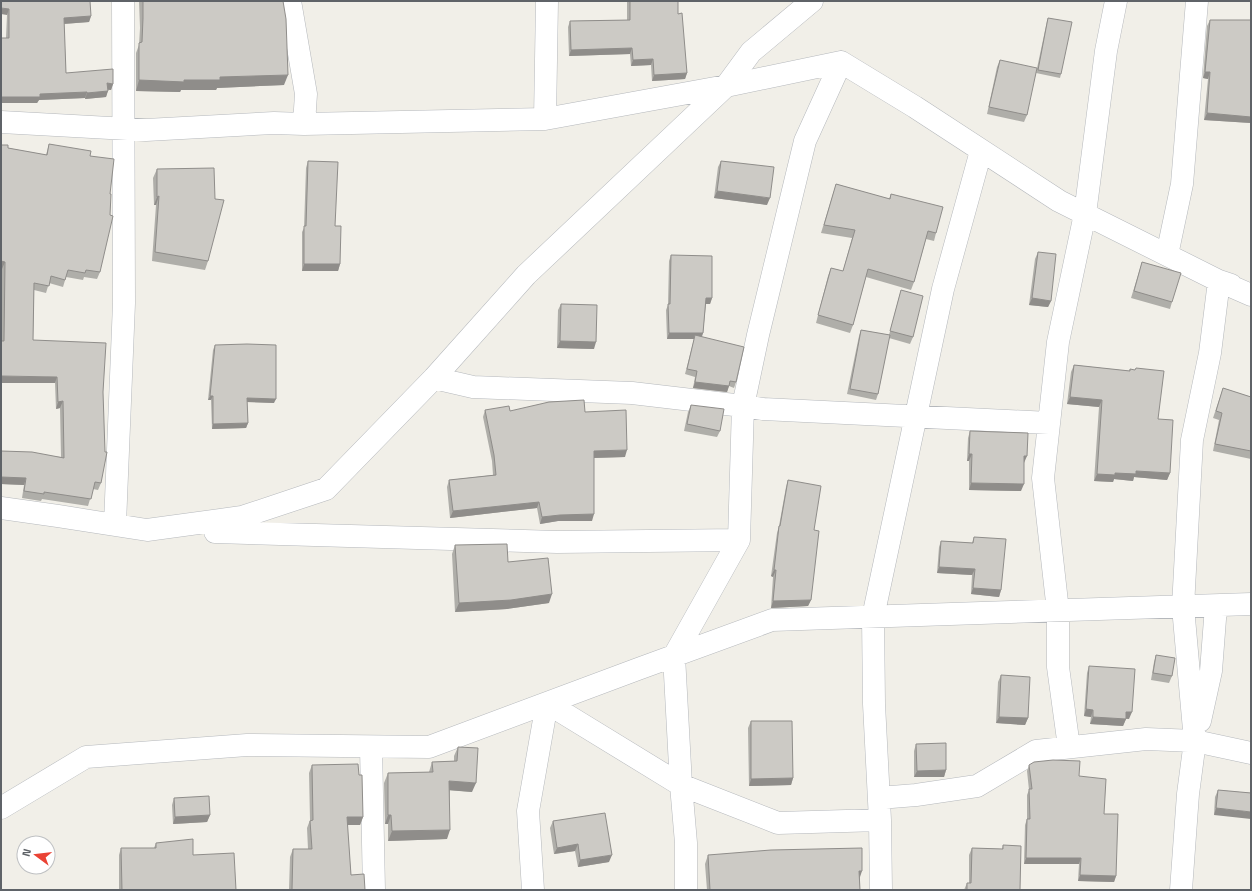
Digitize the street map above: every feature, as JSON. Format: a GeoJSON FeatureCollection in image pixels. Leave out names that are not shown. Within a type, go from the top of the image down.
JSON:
{"type":"FeatureCollection","features":[{"type":"Feature","properties":{"kind":"street"},"geometry":{"type":"LineString","coordinates":[[115,524],[124,303],[123,1]]}},
{"type":"Feature","properties":{"kind":"street"},"geometry":{"type":"LineString","coordinates":[[290,1],[306,94],[304,124]]}},
{"type":"Feature","properties":{"kind":"street"},"geometry":{"type":"LineString","coordinates":[[545,119],[547,1]]}},
{"type":"Feature","properties":{"kind":"street"},"geometry":{"type":"LineString","coordinates":[[146,530],[242,518],[326,489],[434,378],[526,275],[726,86],[751,52],[812,1]]}},
{"type":"Feature","properties":{"kind":"street"},"geometry":{"type":"LineString","coordinates":[[1068,747],[1058,667],[1058,611],[1043,478],[1058,342],[1085,214],[1106,51],[1116,1]]}},
{"type":"Feature","properties":{"kind":"street"},"geometry":{"type":"LineString","coordinates":[[1167,255],[1182,184],[1197,1]]}},
{"type":"Feature","properties":{"kind":"street"},"geometry":{"type":"LineString","coordinates":[[1,122],[146,130],[274,123],[304,124],[545,119],[726,86],[841,62],[915,107],[1059,201],[1219,281],[1251,295]]}},
{"type":"Feature","properties":{"kind":"street"},"geometry":{"type":"LineString","coordinates":[[686,890],[686,843],[681,786],[674,656],[740,540],[743,406],[758,335],[804,141],[841,62]]}},
{"type":"Feature","properties":{"kind":"street"},"geometry":{"type":"LineString","coordinates":[[881,890],[880,820],[874,704],[873,617],[943,289],[981,150]]}},
{"type":"Feature","properties":{"kind":"street"},"geometry":{"type":"LineString","coordinates":[[1219,281],[1251,291]]}},
{"type":"Feature","properties":{"kind":"street"},"geometry":{"type":"LineString","coordinates":[[1195,741],[1183,607],[1192,440],[1210,354],[1219,281]]}},
{"type":"Feature","properties":{"kind":"street"},"geometry":{"type":"LineString","coordinates":[[434,378],[473,387],[632,393],[763,409],[1049,423]]}},
{"type":"Feature","properties":{"kind":"street"},"geometry":{"type":"LineString","coordinates":[[1,508],[115,524],[146,530],[557,542],[740,540]]}},
{"type":"Feature","properties":{"kind":"street"},"geometry":{"type":"LineString","coordinates":[[1,808],[86,757],[247,745],[429,747],[772,620],[1251,604]]}},
{"type":"Feature","properties":{"kind":"street"},"geometry":{"type":"LineString","coordinates":[[1181,890],[1188,794],[1195,741],[1211,671],[1216,606]]}},
{"type":"Feature","properties":{"kind":"street"},"geometry":{"type":"LineString","coordinates":[[547,703],[681,786],[778,823],[880,820]]}},
{"type":"Feature","properties":{"kind":"street"},"geometry":{"type":"LineString","coordinates":[[533,890],[528,812],[547,703]]}},
{"type":"Feature","properties":{"kind":"street"},"geometry":{"type":"LineString","coordinates":[[879,798],[977,786],[1036,751],[1068,747],[1146,739],[1195,741],[1251,754]]}},
{"type":"Feature","properties":{"kind":"street"},"geometry":{"type":"LineString","coordinates":[[1195,741],[1251,758]]}},
{"type":"Feature","properties":{"kind":"street"},"geometry":{"type":"LineString","coordinates":[[371,747],[374,890]]}},
{"type":"Feature","properties":{"kind":"building"},"geometry":{"type":"Polygon","coordinates":[[[1,1],[90,1],[91,16],[64,18],[66,73],[113,69],[113,84],[107,83],[108,91],[40,94],[40,97],[1,97],[1,38],[9,38],[9,9],[1,8],[1,1]]]}},
{"type":"Feature","properties":{"kind":"building"},"geometry":{"type":"Polygon","coordinates":[[[143,1],[283,1],[286,19],[288,75],[220,77],[220,80],[184,80],[184,82],[139,80],[139,43],[142,42],[143,1]]]}},
{"type":"Feature","properties":{"kind":"building"},"geometry":{"type":"Polygon","coordinates":[[[630,1],[678,1],[678,14],[682,13],[687,73],[654,75],[653,59],[633,60],[632,48],[571,50],[570,21],[630,20],[630,1]]]}},
{"type":"Feature","properties":{"kind":"building"},"geometry":{"type":"Polygon","coordinates":[[[1048,18],[1072,22],[1061,74],[1038,70],[1048,18]]]}},
{"type":"Feature","properties":{"kind":"building"},"geometry":{"type":"Polygon","coordinates":[[[1210,20],[1251,20],[1251,117],[1207,113],[1210,72],[1205,72],[1210,20]]]}},
{"type":"Feature","properties":{"kind":"building"},"geometry":{"type":"Polygon","coordinates":[[[1000,60],[1037,68],[1027,115],[989,107],[1000,60]]]}},
{"type":"Feature","properties":{"kind":"building"},"geometry":{"type":"Polygon","coordinates":[[[49,144],[91,151],[90,156],[114,159],[110,194],[110,215],[113,216],[100,272],[86,270],[85,273],[68,270],[65,280],[51,276],[49,286],[34,283],[33,340],[106,343],[103,392],[105,452],[107,452],[101,483],[95,482],[91,499],[44,492],[44,494],[24,491],[26,478],[1,477],[1,451],[32,452],[64,458],[63,401],[58,402],[57,377],[1,376],[1,341],[4,341],[5,262],[1,261],[1,145],[8,145],[8,148],[47,155],[49,144]]]}},
{"type":"Feature","properties":{"kind":"building"},"geometry":{"type":"Polygon","coordinates":[[[308,161],[338,162],[335,226],[341,226],[340,264],[304,264],[304,226],[306,226],[308,161]]]}},
{"type":"Feature","properties":{"kind":"building"},"geometry":{"type":"Polygon","coordinates":[[[721,161],[774,167],[770,198],[717,191],[721,161]]]}},
{"type":"Feature","properties":{"kind":"building"},"geometry":{"type":"Polygon","coordinates":[[[214,168],[215,199],[224,200],[208,261],[155,252],[159,196],[157,197],[157,169],[214,168]]]}},
{"type":"Feature","properties":{"kind":"building"},"geometry":{"type":"Polygon","coordinates":[[[836,184],[890,199],[891,194],[943,207],[936,233],[928,231],[914,282],[868,269],[853,325],[818,315],[831,268],[843,271],[855,230],[824,225],[836,184]]]}},
{"type":"Feature","properties":{"kind":"building"},"geometry":{"type":"Polygon","coordinates":[[[1038,252],[1056,254],[1051,301],[1032,298],[1038,252]]]}},
{"type":"Feature","properties":{"kind":"building"},"geometry":{"type":"Polygon","coordinates":[[[671,255],[712,256],[712,298],[706,298],[703,333],[669,333],[668,304],[670,304],[671,255]]]}},
{"type":"Feature","properties":{"kind":"building"},"geometry":{"type":"Polygon","coordinates":[[[1142,262],[1181,273],[1172,302],[1134,291],[1142,262]]]}},
{"type":"Feature","properties":{"kind":"building"},"geometry":{"type":"Polygon","coordinates":[[[901,290],[923,296],[913,337],[890,331],[901,290]]]}},
{"type":"Feature","properties":{"kind":"building"},"geometry":{"type":"Polygon","coordinates":[[[561,304],[597,305],[596,342],[560,341],[561,304]]]}},
{"type":"Feature","properties":{"kind":"building"},"geometry":{"type":"Polygon","coordinates":[[[861,330],[890,335],[878,394],[850,389],[861,330]]]}},
{"type":"Feature","properties":{"kind":"building"},"geometry":{"type":"Polygon","coordinates":[[[695,335],[744,347],[736,382],[730,381],[729,386],[695,382],[697,371],[687,369],[695,335]]]}},
{"type":"Feature","properties":{"kind":"building"},"geometry":{"type":"Polygon","coordinates":[[[215,345],[276,345],[276,399],[247,398],[248,423],[213,424],[213,396],[210,396],[215,345]]]}},
{"type":"Feature","properties":{"kind":"building"},"geometry":{"type":"Polygon","coordinates":[[[1074,365],[1130,371],[1130,369],[1135,370],[1136,368],[1164,371],[1158,419],[1173,420],[1170,473],[1136,471],[1136,474],[1097,474],[1102,400],[1070,397],[1074,365]]]}},
{"type":"Feature","properties":{"kind":"building"},"geometry":{"type":"Polygon","coordinates":[[[1223,388],[1251,397],[1251,451],[1215,444],[1222,413],[1216,411],[1223,388]]]}},
{"type":"Feature","properties":{"kind":"building"},"geometry":{"type":"Polygon","coordinates":[[[584,400],[585,412],[626,410],[627,450],[594,451],[594,514],[542,517],[539,502],[453,511],[449,480],[496,475],[494,455],[485,410],[509,406],[510,411],[549,402],[584,400]]]}},
{"type":"Feature","properties":{"kind":"building"},"geometry":{"type":"Polygon","coordinates":[[[691,405],[724,409],[720,431],[687,424],[691,405]]]}},
{"type":"Feature","properties":{"kind":"building"},"geometry":{"type":"Polygon","coordinates":[[[970,431],[1028,433],[1027,456],[1024,456],[1024,484],[971,483],[972,454],[969,454],[970,431]]]}},
{"type":"Feature","properties":{"kind":"building"},"geometry":{"type":"Polygon","coordinates":[[[788,480],[821,486],[814,530],[819,531],[811,600],[773,601],[776,570],[774,570],[779,526],[788,480]]]}},
{"type":"Feature","properties":{"kind":"building"},"geometry":{"type":"Polygon","coordinates":[[[974,537],[1006,539],[1001,590],[973,588],[975,569],[939,567],[941,541],[973,543],[974,537]]]}},
{"type":"Feature","properties":{"kind":"building"},"geometry":{"type":"Polygon","coordinates":[[[507,544],[508,562],[548,558],[552,594],[511,600],[459,603],[455,545],[507,544]]]}},
{"type":"Feature","properties":{"kind":"building"},"geometry":{"type":"Polygon","coordinates":[[[1156,655],[1175,658],[1172,676],[1153,673],[1156,655]]]}},
{"type":"Feature","properties":{"kind":"building"},"geometry":{"type":"Polygon","coordinates":[[[1089,666],[1135,669],[1132,712],[1126,712],[1126,719],[1093,717],[1093,710],[1086,709],[1089,666]]]}},
{"type":"Feature","properties":{"kind":"building"},"geometry":{"type":"Polygon","coordinates":[[[1001,675],[1030,677],[1028,718],[999,717],[1001,675]]]}},
{"type":"Feature","properties":{"kind":"building"},"geometry":{"type":"Polygon","coordinates":[[[751,721],[792,721],[793,778],[751,779],[751,721]]]}},
{"type":"Feature","properties":{"kind":"building"},"geometry":{"type":"Polygon","coordinates":[[[946,743],[946,770],[917,771],[916,744],[946,743]]]}},
{"type":"Feature","properties":{"kind":"building"},"geometry":{"type":"Polygon","coordinates":[[[458,747],[478,748],[476,783],[449,781],[450,830],[392,831],[391,815],[388,815],[388,773],[433,772],[432,762],[457,761],[458,747]]]}},
{"type":"Feature","properties":{"kind":"building"},"geometry":{"type":"Polygon","coordinates":[[[1053,760],[1080,761],[1079,776],[1106,779],[1104,814],[1118,814],[1116,876],[1080,875],[1081,858],[1026,858],[1027,819],[1030,819],[1029,789],[1032,789],[1029,765],[1034,762],[1053,760]]]}},
{"type":"Feature","properties":{"kind":"building"},"geometry":{"type":"Polygon","coordinates":[[[358,764],[359,775],[362,775],[363,817],[347,817],[351,875],[364,874],[365,890],[292,890],[293,849],[312,849],[310,821],[313,820],[312,765],[358,764]]]}},
{"type":"Feature","properties":{"kind":"building"},"geometry":{"type":"Polygon","coordinates":[[[1218,790],[1251,793],[1251,812],[1216,808],[1218,790]]]}},
{"type":"Feature","properties":{"kind":"building"},"geometry":{"type":"Polygon","coordinates":[[[209,796],[210,815],[175,817],[174,798],[209,796]]]}},
{"type":"Feature","properties":{"kind":"building"},"geometry":{"type":"Polygon","coordinates":[[[605,813],[612,855],[580,860],[578,844],[557,848],[553,821],[605,813]]]}},
{"type":"Feature","properties":{"kind":"building"},"geometry":{"type":"Polygon","coordinates":[[[193,839],[193,855],[234,853],[236,890],[122,890],[121,848],[156,848],[156,843],[193,839]]]}},
{"type":"Feature","properties":{"kind":"building"},"geometry":{"type":"Polygon","coordinates":[[[1003,845],[1021,846],[1020,890],[967,890],[967,883],[971,883],[972,848],[1003,849],[1003,845]]]}},
{"type":"Feature","properties":{"kind":"building"},"geometry":{"type":"Polygon","coordinates":[[[862,848],[862,871],[859,871],[860,890],[710,890],[708,855],[771,850],[862,848]]]}}]}
